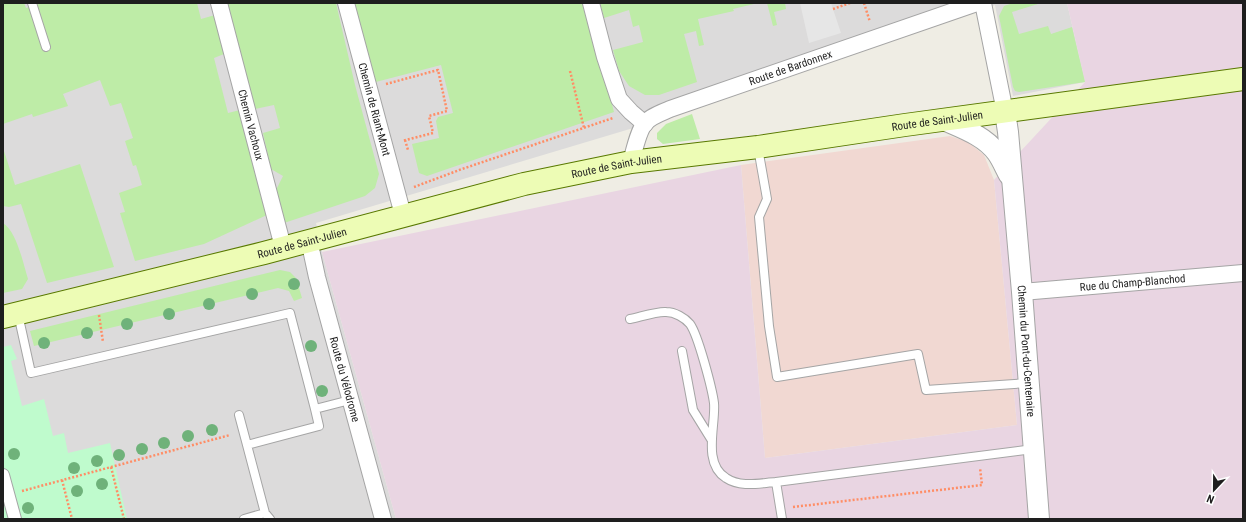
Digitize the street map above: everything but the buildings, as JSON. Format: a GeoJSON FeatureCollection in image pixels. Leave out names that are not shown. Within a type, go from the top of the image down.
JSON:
{"type":"FeatureCollection","features":[{"type":"Feature","properties":{"kind":"main road","name":"Route de Saint-Julien"},"geometry":{"type":"LineString","coordinates":[[10,315],[127,287],[524,184],[631,162],[758,147],[1243,79]]}},
{"type":"Feature","properties":{"kind":"street","name":"Chemin Vachoux"},"geometry":{"type":"LineString","coordinates":[[219,3],[283,247]]}},
{"type":"Feature","properties":{"kind":"street","name":"Chemin de Riant-Mont"},"geometry":{"type":"LineString","coordinates":[[346,3],[402,215]]}},
{"type":"Feature","properties":{"kind":"street"},"geometry":{"type":"LineString","coordinates":[[591,3],[605,57],[619,99],[645,124],[635,146],[631,162]]}},
{"type":"Feature","properties":{"kind":"street","name":"Route de Bardonnex"},"geometry":{"type":"LineString","coordinates":[[645,124],[655,116],[670,109],[977,3]]}},
{"type":"Feature","properties":{"kind":"street"},"geometry":{"type":"LineString","coordinates":[[983,3],[1005,112]]}},
{"type":"Feature","properties":{"kind":"street","name":"Chemin du Pont-du-Centenaire"},"geometry":{"type":"LineString","coordinates":[[1005,112],[1013,184],[1039,519]]}},
{"type":"Feature","properties":{"kind":"street","name":"Chemin du Pont-du-Centenaire"},"geometry":{"type":"LineString","coordinates":[[944,120],[984,140],[996,152],[1013,184]]}},
{"type":"Feature","properties":{"kind":"street","name":"Route du Vélodrome"},"geometry":{"type":"LineString","coordinates":[[309,240],[317,277],[383,519]]}},
{"type":"Feature","properties":{"kind":"street","name":"Rue du Champ-Blanchod"},"geometry":{"type":"LineString","coordinates":[[1022,292],[1243,273]]}},
{"type":"Feature","properties":{"kind":"street"},"geometry":{"type":"LineString","coordinates":[[3,475],[15,519]]}},
{"type":"Feature","properties":{"kind":"lane"},"geometry":{"type":"LineString","coordinates":[[32,3],[46,47]]}},
{"type":"Feature","properties":{"kind":"lane"},"geometry":{"type":"LineString","coordinates":[[758,147],[767,199],[759,217],[769,326],[777,377],[918,354],[926,390],[1028,383]]}},
{"type":"Feature","properties":{"kind":"lane"},"geometry":{"type":"LineString","coordinates":[[630,319],[666,312],[679,315],[690,324],[712,392],[714,405],[711,439],[714,459],[718,471],[726,478],[744,484],[776,482],[1033,449]]}},
{"type":"Feature","properties":{"kind":"lane"},"geometry":{"type":"LineString","coordinates":[[10,315],[32,373],[290,313],[319,426],[247,445]]}},
{"type":"Feature","properties":{"kind":"lane"},"geometry":{"type":"LineString","coordinates":[[682,351],[693,410],[711,439]]}},
{"type":"Feature","properties":{"kind":"lane"},"geometry":{"type":"LineString","coordinates":[[315,409],[350,400]]}},
{"type":"Feature","properties":{"kind":"lane"},"geometry":{"type":"LineString","coordinates":[[239,415],[268,516],[244,519]]}},
{"type":"Feature","properties":{"kind":"lane"},"geometry":{"type":"LineString","coordinates":[[776,482],[782,519]]}},
{"type":"Feature","properties":{"kind":"path"},"geometry":{"type":"LineString","coordinates":[[833,9],[850,3]]}},
{"type":"Feature","properties":{"kind":"path"},"geometry":{"type":"LineString","coordinates":[[864,3],[871,26]]}},
{"type":"Feature","properties":{"kind":"path"},"geometry":{"type":"LineString","coordinates":[[368,88],[438,70],[447,111],[428,116],[433,133],[401,141]]}},
{"type":"Feature","properties":{"kind":"path"},"geometry":{"type":"LineString","coordinates":[[570,71],[584,128]]}},
{"type":"Feature","properties":{"kind":"path"},"geometry":{"type":"LineString","coordinates":[[405,140],[408,150]]}},
{"type":"Feature","properties":{"kind":"path"},"geometry":{"type":"LineString","coordinates":[[98,310],[103,342]]}},
{"type":"Feature","properties":{"kind":"path"},"geometry":{"type":"LineString","coordinates":[[8,495],[244,432]]}},
{"type":"Feature","properties":{"kind":"path"},"geometry":{"type":"LineString","coordinates":[[780,509],[982,485],[979,456]]}},
{"type":"Feature","properties":{"kind":"path"},"geometry":{"type":"LineString","coordinates":[[111,467],[124,519]]}},
{"type":"Feature","properties":{"kind":"path"},"geometry":{"type":"LineString","coordinates":[[62,480],[72,519]]}},
{"type":"Feature","properties":{"kind":"shaded area"},"geometry":{"type":"Polygon","coordinates":[[[3,3],[1067,3],[1085,82],[1013,96],[995,5],[690,111],[316,223],[322,252],[396,519],[3,519],[3,3]]]}},
{"type":"Feature","properties":{"kind":"shaded area"},"geometry":{"type":"Polygon","coordinates":[[[800,3],[831,3],[841,33],[809,43],[800,3]]]}},
{"type":"Feature","properties":{"kind":"shaded area"},"geometry":{"type":"Polygon","coordinates":[[[1067,3],[1243,3],[1243,519],[396,519],[322,252],[741,165],[765,458],[1017,425],[994,180],[1085,82],[1067,3]]]}},
{"type":"Feature","properties":{"kind":"shaded area"},"geometry":{"type":"Polygon","coordinates":[[[950,136],[968,142],[984,155],[994,180],[1017,425],[765,458],[741,165],[950,136]]]}},
{"type":"Feature","properties":{"kind":"green space"},"geometry":{"type":"Polygon","coordinates":[[[3,3],[24,3],[26,8],[38,3],[197,3],[201,19],[215,15],[224,54],[214,58],[228,113],[240,110],[267,215],[204,244],[135,261],[120,213],[125,212],[119,193],[142,185],[136,165],[133,166],[125,141],[133,138],[121,103],[110,106],[100,80],[63,94],[68,106],[33,117],[32,114],[3,124],[3,3]]]}},
{"type":"Feature","properties":{"kind":"green space"},"geometry":{"type":"Polygon","coordinates":[[[226,3],[336,3],[355,85],[379,174],[375,188],[365,196],[284,223],[276,190],[283,176],[271,169],[263,133],[280,128],[274,105],[255,109],[226,3]]]}},
{"type":"Feature","properties":{"kind":"green space"},"geometry":{"type":"Polygon","coordinates":[[[354,3],[585,3],[614,112],[427,176],[419,173],[412,144],[439,138],[436,121],[438,117],[453,113],[441,65],[372,83],[354,3]]]}},
{"type":"Feature","properties":{"kind":"green space"},"geometry":{"type":"Polygon","coordinates":[[[600,3],[758,3],[733,9],[734,11],[698,19],[704,45],[699,46],[696,31],[684,34],[697,82],[659,95],[645,95],[629,86],[619,71],[613,50],[643,42],[639,25],[633,27],[629,10],[604,18],[600,3]]]}},
{"type":"Feature","properties":{"kind":"green space"},"geometry":{"type":"Polygon","coordinates":[[[767,3],[785,3],[786,9],[774,12],[777,25],[773,26],[767,3]]]}},
{"type":"Feature","properties":{"kind":"green space"},"geometry":{"type":"Polygon","coordinates":[[[1013,3],[1038,3],[1012,12],[1019,34],[1048,26],[1051,34],[1072,27],[1085,82],[1019,92],[1015,91],[999,16],[1004,6],[1013,3]]]}},
{"type":"Feature","properties":{"kind":"green space"},"geometry":{"type":"Polygon","coordinates":[[[692,114],[700,139],[663,144],[657,139],[657,133],[666,124],[692,114]]]}},
{"type":"Feature","properties":{"kind":"green space"},"geometry":{"type":"Polygon","coordinates":[[[3,148],[15,185],[80,164],[114,267],[47,283],[21,204],[9,207],[3,206],[3,148]]]}},
{"type":"Feature","properties":{"kind":"green space"},"geometry":{"type":"Polygon","coordinates":[[[3,223],[8,227],[16,240],[28,279],[22,289],[3,293],[3,223]]]}},
{"type":"Feature","properties":{"kind":"green space"},"geometry":{"type":"Polygon","coordinates":[[[280,270],[290,272],[296,278],[302,298],[294,301],[289,291],[278,288],[34,346],[30,331],[280,270]]]}},
{"type":"Feature","properties":{"kind":"green space"},"geometry":{"type":"Polygon","coordinates":[[[11,345],[17,359],[11,361],[22,406],[44,399],[53,436],[64,433],[68,453],[110,443],[127,519],[3,519],[3,347],[11,345]]]}}]}
